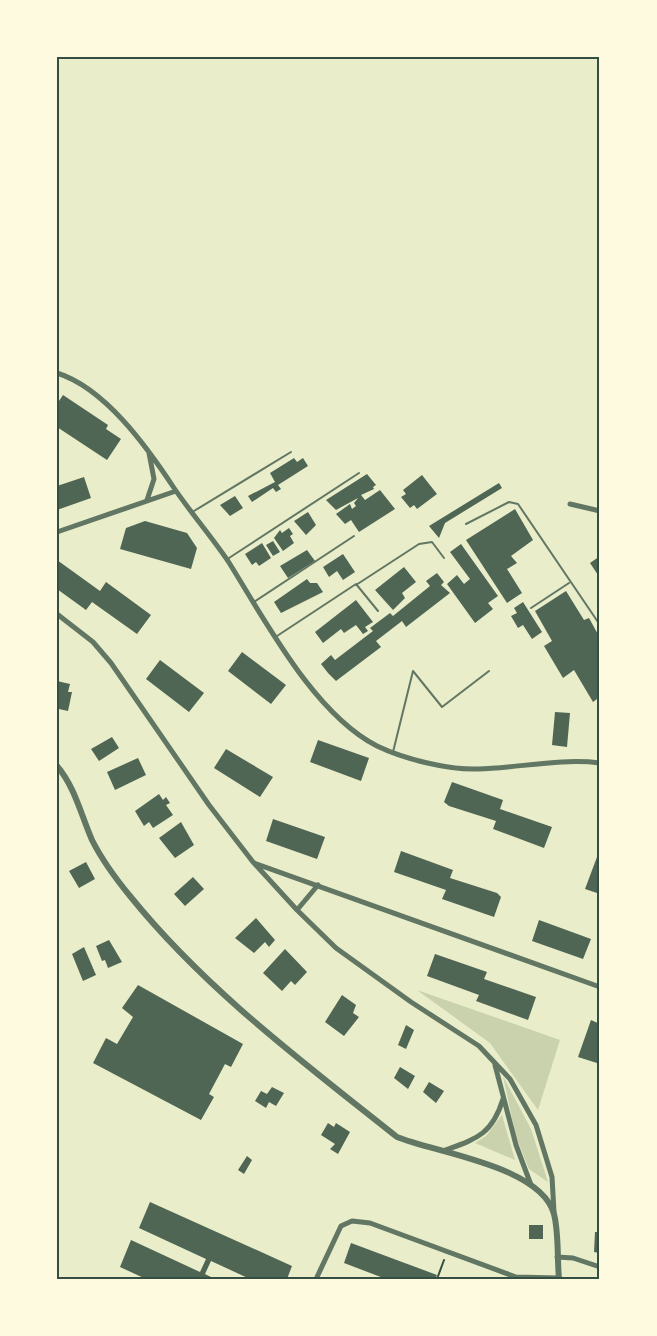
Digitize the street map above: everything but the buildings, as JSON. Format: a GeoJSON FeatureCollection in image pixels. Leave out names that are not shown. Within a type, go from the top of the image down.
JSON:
{"type":"FeatureCollection","features":[{"type":"Feature","properties":{"kind":"street"},"geometry":{"type":"LineString","coordinates":[[57,373],[74,378],[114,412],[148,448],[176,491],[227,560],[276,637],[322,701],[345,724],[376,745],[393,752],[425,762],[477,770],[509,765],[600,763]]}},
{"type":"Feature","properties":{"kind":"street"},"geometry":{"type":"LineString","coordinates":[[147,500],[154,479],[148,448]]}},
{"type":"Feature","properties":{"kind":"street"},"geometry":{"type":"LineString","coordinates":[[57,532],[176,491]]}},
{"type":"Feature","properties":{"kind":"street"},"geometry":{"type":"LineString","coordinates":[[570,504],[600,511]]}},
{"type":"Feature","properties":{"kind":"street"},"geometry":{"type":"LineString","coordinates":[[57,614],[93,642],[111,663],[209,805],[253,862],[297,910],[336,948],[411,1002],[479,1046],[510,1079],[536,1125],[552,1177],[559,1278],[516,1277],[370,1223],[352,1221],[341,1226],[319,1278]]}},
{"type":"Feature","properties":{"kind":"street"},"geometry":{"type":"LineString","coordinates":[[57,766],[70,784],[93,842],[109,869],[138,906],[208,982],[397,1137],[420,1146],[477,1158],[503,1169],[545,1199],[554,1213]]}},
{"type":"Feature","properties":{"kind":"street"},"geometry":{"type":"LineString","coordinates":[[253,862],[600,987]]}},
{"type":"Feature","properties":{"kind":"street"},"geometry":{"type":"LineString","coordinates":[[297,910],[318,885]]}},
{"type":"Feature","properties":{"kind":"street"},"geometry":{"type":"LineString","coordinates":[[494,1064],[516,1145],[532,1188]]}},
{"type":"Feature","properties":{"kind":"street"},"geometry":{"type":"LineString","coordinates":[[443,1151],[483,1134],[498,1116],[503,1097]]}},
{"type":"Feature","properties":{"kind":"street"},"geometry":{"type":"LineString","coordinates":[[557,1257],[573,1258],[600,1267]]}},
{"type":"Feature","properties":{"kind":"lane"},"geometry":{"type":"LineString","coordinates":[[192,513],[291,452]]}},
{"type":"Feature","properties":{"kind":"lane"},"geometry":{"type":"LineString","coordinates":[[227,560],[359,473]]}},
{"type":"Feature","properties":{"kind":"lane"},"geometry":{"type":"LineString","coordinates":[[466,524],[508,502],[518,504],[569,583],[600,625]]}},
{"type":"Feature","properties":{"kind":"lane"},"geometry":{"type":"LineString","coordinates":[[253,602],[354,536]]}},
{"type":"Feature","properties":{"kind":"lane"},"geometry":{"type":"LineString","coordinates":[[276,637],[419,544],[432,542],[444,558]]}},
{"type":"Feature","properties":{"kind":"lane"},"geometry":{"type":"LineString","coordinates":[[531,608],[569,583]]}},
{"type":"Feature","properties":{"kind":"lane"},"geometry":{"type":"LineString","coordinates":[[356,585],[378,611]]}},
{"type":"Feature","properties":{"kind":"lane"},"geometry":{"type":"LineString","coordinates":[[393,752],[413,671],[442,707],[489,671]]}},
{"type":"Feature","properties":{"kind":"path"},"geometry":{"type":"LineString","coordinates":[[436,1279],[447,1251]]}},
{"type":"Feature","properties":{"kind":"green space"},"geometry":{"type":"Polygon","coordinates":[[[417,990],[560,1040],[538,1110],[490,1043],[417,990]]]}},
{"type":"Feature","properties":{"kind":"green space"},"geometry":{"type":"Polygon","coordinates":[[[503,1076],[531,1129],[548,1182],[529,1169],[516,1137],[503,1076]]]}},
{"type":"Feature","properties":{"kind":"green space"},"geometry":{"type":"Polygon","coordinates":[[[502,1115],[515,1160],[475,1143],[486,1136],[502,1115]]]}}]}
